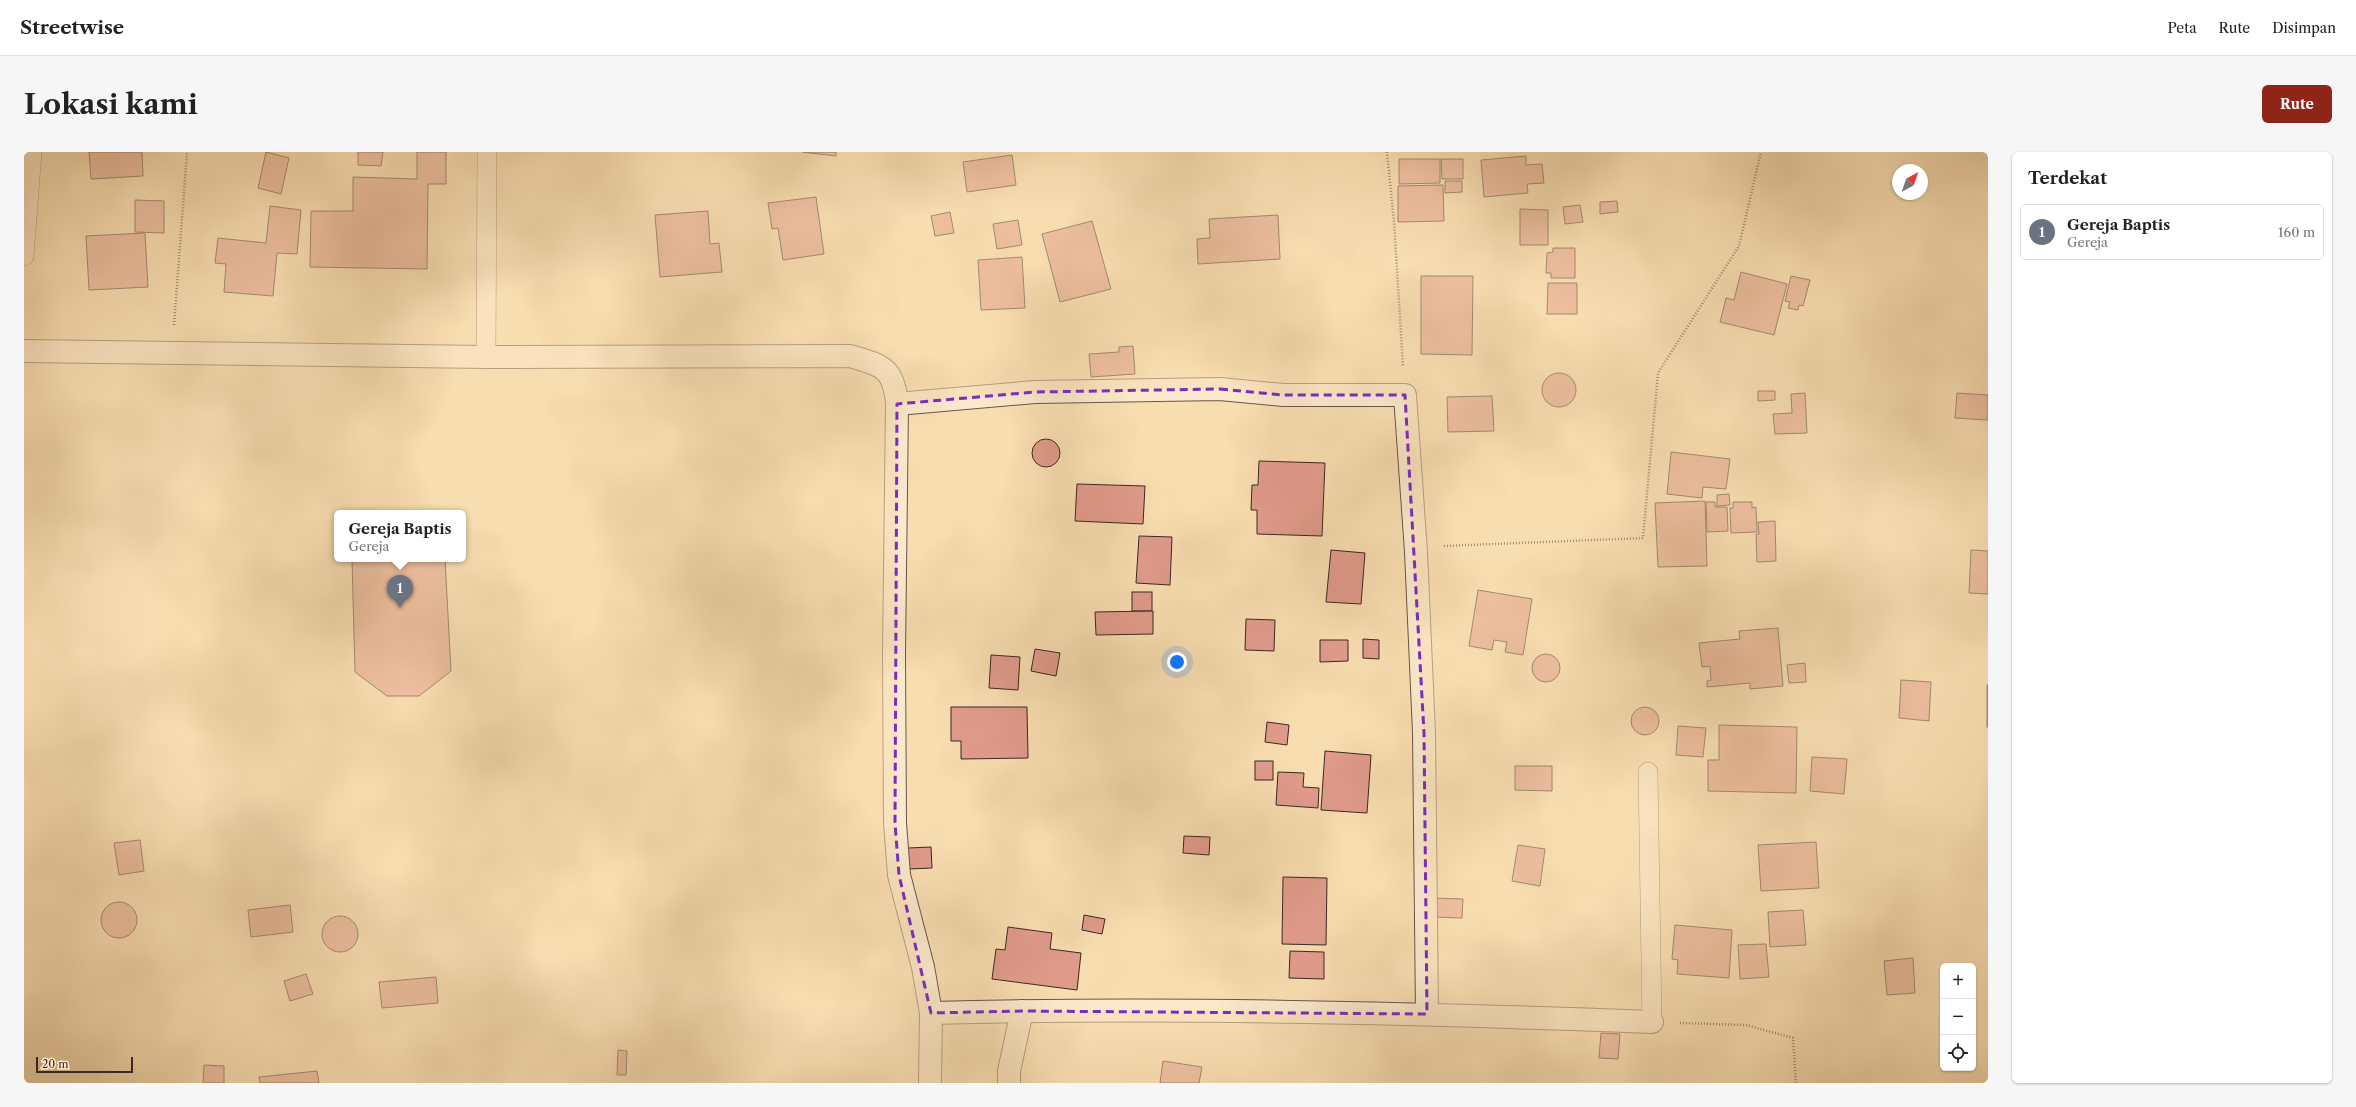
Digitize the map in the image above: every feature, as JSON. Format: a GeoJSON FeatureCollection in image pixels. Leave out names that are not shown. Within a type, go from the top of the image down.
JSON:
{"type":"FeatureCollection","features":[{"type":"Feature","properties":{"kind":"street"},"geometry":{"type":"LineString","coordinates":[[24,351],[172,354],[486,356],[850,356],[881,365],[889,376],[896,390],[897,404],[894,655],[895,823],[899,875],[923,967],[931,1013],[930,1083]]}},
{"type":"Feature","properties":{"kind":"street"},"geometry":{"type":"LineString","coordinates":[[897,404],[1050,392],[1220,389],[1284,395],[1405,395],[1416,547],[1424,733],[1427,1014]]}},
{"type":"Feature","properties":{"kind":"street"},"geometry":{"type":"LineString","coordinates":[[931,1013],[1022,1011],[1427,1014],[1652,1022]]}},
{"type":"Feature","properties":{"kind":"street"},"geometry":{"type":"LineString","coordinates":[[1009,1083],[1009,1071],[1022,1011]]}},
{"type":"Feature","properties":{"kind":"lane"},"geometry":{"type":"LineString","coordinates":[[24,256],[32,152]]}},
{"type":"Feature","properties":{"kind":"lane"},"geometry":{"type":"LineString","coordinates":[[486,356],[487,152]]}},
{"type":"Feature","properties":{"kind":"lane"},"geometry":{"type":"LineString","coordinates":[[1648,772],[1652,1022]]}},
{"type":"Feature","properties":{"kind":"path"},"geometry":{"type":"LineString","coordinates":[[172,354],[187,152]]}},
{"type":"Feature","properties":{"kind":"path"},"geometry":{"type":"LineString","coordinates":[[1387,152],[1394,222],[1405,395]]}},
{"type":"Feature","properties":{"kind":"path"},"geometry":{"type":"LineString","coordinates":[[1416,547],[1643,538],[1658,374],[1739,246],[1761,152]]}},
{"type":"Feature","properties":{"kind":"path"},"geometry":{"type":"LineString","coordinates":[[1652,1022],[1746,1025],[1793,1038],[1796,1083]]}},
{"type":"Feature","properties":{"kind":"highlighted area"},"geometry":{"type":"Polygon","coordinates":[[[1220,389],[1283,395],[1405,395],[1424,733],[1427,1014],[1022,1011],[931,1013],[899,875],[895,823],[897,404],[1035,392],[1220,389]]]}},
{"type":"Feature","properties":{"kind":"building"},"geometry":{"type":"Polygon","coordinates":[[[89,152],[142,152],[143,176],[91,179],[89,152]]]}},
{"type":"Feature","properties":{"kind":"building"},"geometry":{"type":"Polygon","coordinates":[[[266,152],[289,158],[281,194],[258,188],[266,152]]]}},
{"type":"Feature","properties":{"kind":"building"},"geometry":{"type":"Polygon","coordinates":[[[358,152],[383,152],[381,166],[358,165],[358,152]]]}},
{"type":"Feature","properties":{"kind":"building"},"geometry":{"type":"Polygon","coordinates":[[[417,152],[446,152],[446,184],[428,184],[427,269],[310,267],[311,211],[353,211],[353,177],[417,179],[417,152]]]}},
{"type":"Feature","properties":{"kind":"building"},"geometry":{"type":"Polygon","coordinates":[[[802,152],[836,152],[836,156],[802,152]]]}},
{"type":"Feature","properties":{"kind":"building"},"geometry":{"type":"Polygon","coordinates":[[[1012,155],[1016,185],[967,192],[963,162],[1012,155]]]}},
{"type":"Feature","properties":{"kind":"building"},"geometry":{"type":"Polygon","coordinates":[[[1526,156],[1526,165],[1542,164],[1544,183],[1527,184],[1528,193],[1484,197],[1481,160],[1526,156]]]}},
{"type":"Feature","properties":{"kind":"building"},"geometry":{"type":"Polygon","coordinates":[[[1399,159],[1440,159],[1440,183],[1399,184],[1399,159]]]}},
{"type":"Feature","properties":{"kind":"building"},"geometry":{"type":"Polygon","coordinates":[[[1441,159],[1463,159],[1463,179],[1442,179],[1441,159]]]}},
{"type":"Feature","properties":{"kind":"building"},"geometry":{"type":"Polygon","coordinates":[[[1445,181],[1462,181],[1462,192],[1445,193],[1445,181]]]}},
{"type":"Feature","properties":{"kind":"building"},"geometry":{"type":"Polygon","coordinates":[[[1443,185],[1444,221],[1398,222],[1398,186],[1443,185]]]}},
{"type":"Feature","properties":{"kind":"building"},"geometry":{"type":"Polygon","coordinates":[[[816,197],[824,254],[783,260],[778,228],[772,229],[768,203],[816,197]]]}},
{"type":"Feature","properties":{"kind":"building"},"geometry":{"type":"Polygon","coordinates":[[[135,200],[164,201],[164,233],[135,232],[135,200]]]}},
{"type":"Feature","properties":{"kind":"building"},"geometry":{"type":"Polygon","coordinates":[[[1617,201],[1618,212],[1600,214],[1600,202],[1617,201]]]}},
{"type":"Feature","properties":{"kind":"building"},"geometry":{"type":"Polygon","coordinates":[[[1580,205],[1583,222],[1565,224],[1563,207],[1580,205]]]}},
{"type":"Feature","properties":{"kind":"building"},"geometry":{"type":"Polygon","coordinates":[[[270,206],[301,210],[297,254],[277,253],[273,296],[224,292],[226,264],[215,263],[218,238],[266,243],[270,206]]]}},
{"type":"Feature","properties":{"kind":"building"},"geometry":{"type":"Polygon","coordinates":[[[1520,209],[1548,210],[1548,245],[1520,245],[1520,209]]]}},
{"type":"Feature","properties":{"kind":"building"},"geometry":{"type":"Polygon","coordinates":[[[708,211],[710,244],[719,243],[722,272],[660,277],[655,215],[708,211]]]}},
{"type":"Feature","properties":{"kind":"building"},"geometry":{"type":"Polygon","coordinates":[[[950,212],[954,233],[935,236],[931,216],[950,212]]]}},
{"type":"Feature","properties":{"kind":"building"},"geometry":{"type":"Polygon","coordinates":[[[1278,215],[1280,259],[1198,264],[1197,239],[1210,238],[1209,219],[1278,215]]]}},
{"type":"Feature","properties":{"kind":"building"},"geometry":{"type":"Polygon","coordinates":[[[1018,220],[1022,245],[997,249],[993,224],[1018,220]]]}},
{"type":"Feature","properties":{"kind":"building"},"geometry":{"type":"Polygon","coordinates":[[[1092,221],[1111,289],[1060,302],[1042,234],[1092,221]]]}},
{"type":"Feature","properties":{"kind":"building"},"geometry":{"type":"Polygon","coordinates":[[[145,233],[148,287],[89,290],[86,236],[145,233]]]}},
{"type":"Feature","properties":{"kind":"building"},"geometry":{"type":"Polygon","coordinates":[[[1553,248],[1575,248],[1575,278],[1551,278],[1551,273],[1546,273],[1547,253],[1553,252],[1553,248]]]}},
{"type":"Feature","properties":{"kind":"building"},"geometry":{"type":"Polygon","coordinates":[[[1022,257],[1025,308],[981,310],[978,260],[1022,257]]]}},
{"type":"Feature","properties":{"kind":"building"},"geometry":{"type":"Polygon","coordinates":[[[1741,272],[1787,284],[1774,335],[1720,322],[1726,298],[1734,300],[1741,272]]]}},
{"type":"Feature","properties":{"kind":"building"},"geometry":{"type":"Polygon","coordinates":[[[1421,276],[1473,276],[1472,355],[1421,354],[1421,276]]]}},
{"type":"Feature","properties":{"kind":"building"},"geometry":{"type":"Polygon","coordinates":[[[1791,276],[1810,280],[1803,306],[1799,305],[1798,310],[1788,308],[1790,302],[1785,301],[1791,276]]]}},
{"type":"Feature","properties":{"kind":"building"},"geometry":{"type":"Polygon","coordinates":[[[1548,283],[1577,283],[1577,314],[1547,314],[1548,283]]]}},
{"type":"Feature","properties":{"kind":"building"},"geometry":{"type":"Polygon","coordinates":[[[1133,346],[1135,374],[1091,377],[1089,354],[1119,352],[1119,347],[1133,346]]]}},
{"type":"Feature","properties":{"kind":"building"},"geometry":{"type":"Polygon","coordinates":[[[1556,373],[1562,373],[1571,378],[1575,384],[1575,396],[1571,402],[1562,407],[1556,407],[1547,402],[1542,393],[1542,387],[1547,378],[1556,373]]]}},
{"type":"Feature","properties":{"kind":"building"},"geometry":{"type":"Polygon","coordinates":[[[1758,391],[1775,391],[1775,400],[1758,401],[1758,391]]]}},
{"type":"Feature","properties":{"kind":"building"},"geometry":{"type":"Polygon","coordinates":[[[1805,393],[1807,433],[1775,434],[1773,414],[1792,413],[1791,394],[1805,393]]]}},
{"type":"Feature","properties":{"kind":"building"},"geometry":{"type":"Polygon","coordinates":[[[1957,393],[1988,395],[1988,420],[1955,418],[1957,393]]]}},
{"type":"Feature","properties":{"kind":"building"},"geometry":{"type":"Polygon","coordinates":[[[1492,396],[1494,431],[1448,432],[1447,397],[1492,396]]]}},
{"type":"Feature","properties":{"kind":"building"},"geometry":{"type":"Polygon","coordinates":[[[1046,439],[1052,440],[1056,443],[1059,447],[1059,459],[1056,463],[1052,466],[1046,467],[1040,466],[1036,463],[1033,459],[1032,453],[1033,447],[1036,443],[1040,440],[1046,439]]]}},
{"type":"Feature","properties":{"kind":"building"},"geometry":{"type":"Polygon","coordinates":[[[1671,452],[1730,459],[1726,489],[1703,487],[1702,498],[1667,494],[1671,452]]]}},
{"type":"Feature","properties":{"kind":"building"},"geometry":{"type":"Polygon","coordinates":[[[1259,461],[1325,463],[1322,536],[1257,534],[1257,510],[1251,510],[1252,485],[1258,485],[1259,461]]]}},
{"type":"Feature","properties":{"kind":"building"},"geometry":{"type":"Polygon","coordinates":[[[1077,484],[1145,486],[1143,524],[1075,521],[1077,484]]]}},
{"type":"Feature","properties":{"kind":"building"},"geometry":{"type":"Polygon","coordinates":[[[1729,494],[1730,505],[1717,506],[1717,495],[1729,494]]]}},
{"type":"Feature","properties":{"kind":"building"},"geometry":{"type":"Polygon","coordinates":[[[1705,501],[1707,566],[1658,567],[1655,503],[1705,501]]]}},
{"type":"Feature","properties":{"kind":"building"},"geometry":{"type":"Polygon","coordinates":[[[1706,502],[1715,502],[1715,507],[1727,507],[1728,531],[1707,532],[1706,502]]]}},
{"type":"Feature","properties":{"kind":"building"},"geometry":{"type":"Polygon","coordinates":[[[1733,502],[1752,502],[1752,508],[1756,507],[1757,532],[1731,533],[1730,508],[1733,508],[1733,502]]]}},
{"type":"Feature","properties":{"kind":"building"},"geometry":{"type":"Polygon","coordinates":[[[1775,521],[1776,561],[1757,562],[1756,534],[1759,534],[1758,522],[1775,521]]]}},
{"type":"Feature","properties":{"kind":"building"},"geometry":{"type":"Polygon","coordinates":[[[1139,536],[1172,537],[1170,585],[1136,583],[1139,536]]]}},
{"type":"Feature","properties":{"kind":"building"},"geometry":{"type":"Polygon","coordinates":[[[1331,550],[1365,553],[1361,604],[1326,602],[1331,550]]]}},
{"type":"Feature","properties":{"kind":"building"},"geometry":{"type":"Polygon","coordinates":[[[1971,550],[1988,551],[1988,594],[1969,593],[1971,550]]]}},
{"type":"Feature","properties":{"kind":"building"},"geometry":{"type":"Polygon","coordinates":[[[352,562],[445,562],[451,671],[419,696],[387,696],[355,672],[352,562]]]}},
{"type":"Feature","properties":{"kind":"building"},"geometry":{"type":"Polygon","coordinates":[[[1478,590],[1532,599],[1523,655],[1505,652],[1507,642],[1494,640],[1492,650],[1469,646],[1478,590]]]}},
{"type":"Feature","properties":{"kind":"building"},"geometry":{"type":"Polygon","coordinates":[[[1132,592],[1152,592],[1152,611],[1132,611],[1132,592]]]}},
{"type":"Feature","properties":{"kind":"building"},"geometry":{"type":"Polygon","coordinates":[[[1153,611],[1153,634],[1096,635],[1095,612],[1153,611]]]}},
{"type":"Feature","properties":{"kind":"building"},"geometry":{"type":"Polygon","coordinates":[[[1246,619],[1275,620],[1274,651],[1245,650],[1246,619]]]}},
{"type":"Feature","properties":{"kind":"building"},"geometry":{"type":"Polygon","coordinates":[[[1778,628],[1783,686],[1750,689],[1750,683],[1707,687],[1707,681],[1711,680],[1710,666],[1702,667],[1699,643],[1740,639],[1739,631],[1778,628]]]}},
{"type":"Feature","properties":{"kind":"building"},"geometry":{"type":"Polygon","coordinates":[[[1363,639],[1379,640],[1379,659],[1363,658],[1363,639]]]}},
{"type":"Feature","properties":{"kind":"building"},"geometry":{"type":"Polygon","coordinates":[[[1320,640],[1348,640],[1348,661],[1320,662],[1320,640]]]}},
{"type":"Feature","properties":{"kind":"building"},"geometry":{"type":"Polygon","coordinates":[[[1035,649],[1060,653],[1056,676],[1031,671],[1035,649]]]}},
{"type":"Feature","properties":{"kind":"building"},"geometry":{"type":"Polygon","coordinates":[[[1546,654],[1556,658],[1560,668],[1556,678],[1546,682],[1536,678],[1532,668],[1536,658],[1546,654]]]}},
{"type":"Feature","properties":{"kind":"building"},"geometry":{"type":"Polygon","coordinates":[[[991,655],[1020,657],[1018,690],[989,688],[991,655]]]}},
{"type":"Feature","properties":{"kind":"building"},"geometry":{"type":"Polygon","coordinates":[[[1805,663],[1806,682],[1789,683],[1787,665],[1805,663]]]}},
{"type":"Feature","properties":{"kind":"building"},"geometry":{"type":"Polygon","coordinates":[[[1901,680],[1931,682],[1929,721],[1899,718],[1901,680]]]}},
{"type":"Feature","properties":{"kind":"building"},"geometry":{"type":"Polygon","coordinates":[[[1988,685],[1988,727],[1987,727],[1988,685]]]}},
{"type":"Feature","properties":{"kind":"building"},"geometry":{"type":"Polygon","coordinates":[[[951,707],[1027,707],[1028,758],[961,759],[961,741],[951,741],[951,707]]]}},
{"type":"Feature","properties":{"kind":"building"},"geometry":{"type":"Polygon","coordinates":[[[1645,707],[1655,711],[1659,721],[1655,731],[1645,735],[1635,731],[1631,721],[1635,711],[1645,707]]]}},
{"type":"Feature","properties":{"kind":"building"},"geometry":{"type":"Polygon","coordinates":[[[1267,722],[1289,725],[1287,745],[1265,742],[1267,722]]]}},
{"type":"Feature","properties":{"kind":"building"},"geometry":{"type":"Polygon","coordinates":[[[1719,725],[1797,727],[1796,793],[1708,791],[1708,760],[1719,760],[1719,725]]]}},
{"type":"Feature","properties":{"kind":"building"},"geometry":{"type":"Polygon","coordinates":[[[1678,726],[1706,728],[1703,757],[1676,755],[1678,726]]]}},
{"type":"Feature","properties":{"kind":"building"},"geometry":{"type":"Polygon","coordinates":[[[1325,751],[1371,755],[1367,813],[1321,810],[1325,751]]]}},
{"type":"Feature","properties":{"kind":"building"},"geometry":{"type":"Polygon","coordinates":[[[1812,757],[1847,759],[1844,794],[1810,791],[1812,757]]]}},
{"type":"Feature","properties":{"kind":"building"},"geometry":{"type":"Polygon","coordinates":[[[1255,761],[1273,761],[1273,780],[1255,780],[1255,761]]]}},
{"type":"Feature","properties":{"kind":"building"},"geometry":{"type":"Polygon","coordinates":[[[1515,766],[1552,766],[1552,791],[1515,790],[1515,766]]]}},
{"type":"Feature","properties":{"kind":"building"},"geometry":{"type":"Polygon","coordinates":[[[1278,772],[1304,773],[1303,787],[1319,788],[1318,808],[1276,805],[1278,772]]]}},
{"type":"Feature","properties":{"kind":"building"},"geometry":{"type":"Polygon","coordinates":[[[1184,836],[1210,837],[1209,855],[1183,853],[1184,836]]]}},
{"type":"Feature","properties":{"kind":"building"},"geometry":{"type":"Polygon","coordinates":[[[140,840],[144,871],[119,875],[114,843],[140,840]]]}},
{"type":"Feature","properties":{"kind":"building"},"geometry":{"type":"Polygon","coordinates":[[[1816,842],[1819,888],[1761,891],[1758,845],[1816,842]]]}},
{"type":"Feature","properties":{"kind":"building"},"geometry":{"type":"Polygon","coordinates":[[[1518,845],[1545,849],[1540,886],[1512,881],[1518,845]]]}},
{"type":"Feature","properties":{"kind":"building"},"geometry":{"type":"Polygon","coordinates":[[[931,847],[932,868],[909,869],[908,848],[931,847]]]}},
{"type":"Feature","properties":{"kind":"building"},"geometry":{"type":"Polygon","coordinates":[[[1283,877],[1327,878],[1326,945],[1282,944],[1283,877]]]}},
{"type":"Feature","properties":{"kind":"building"},"geometry":{"type":"Polygon","coordinates":[[[1434,898],[1463,899],[1462,918],[1433,917],[1434,898]]]}},
{"type":"Feature","properties":{"kind":"building"},"geometry":{"type":"Polygon","coordinates":[[[119,902],[132,907],[137,920],[132,933],[119,938],[106,933],[101,920],[106,907],[119,902]]]}},
{"type":"Feature","properties":{"kind":"building"},"geometry":{"type":"Polygon","coordinates":[[[290,905],[293,932],[251,937],[248,910],[290,905]]]}},
{"type":"Feature","properties":{"kind":"building"},"geometry":{"type":"Polygon","coordinates":[[[1803,910],[1806,945],[1770,947],[1768,912],[1803,910]]]}},
{"type":"Feature","properties":{"kind":"building"},"geometry":{"type":"Polygon","coordinates":[[[1084,915],[1105,919],[1102,934],[1082,930],[1084,915]]]}},
{"type":"Feature","properties":{"kind":"building"},"geometry":{"type":"Polygon","coordinates":[[[340,916],[353,921],[358,934],[353,947],[340,952],[327,947],[322,934],[327,921],[340,916]]]}},
{"type":"Feature","properties":{"kind":"building"},"geometry":{"type":"Polygon","coordinates":[[[1675,925],[1732,930],[1729,978],[1677,974],[1678,960],[1672,959],[1675,925]]]}},
{"type":"Feature","properties":{"kind":"building"},"geometry":{"type":"Polygon","coordinates":[[[1008,927],[1052,933],[1050,949],[1081,953],[1077,990],[992,979],[996,949],[1005,950],[1008,927]]]}},
{"type":"Feature","properties":{"kind":"building"},"geometry":{"type":"Polygon","coordinates":[[[1766,944],[1769,977],[1740,979],[1738,945],[1766,944]]]}},
{"type":"Feature","properties":{"kind":"building"},"geometry":{"type":"Polygon","coordinates":[[[1290,951],[1324,952],[1324,979],[1289,978],[1290,951]]]}},
{"type":"Feature","properties":{"kind":"building"},"geometry":{"type":"Polygon","coordinates":[[[1913,958],[1915,993],[1887,995],[1884,961],[1913,958]]]}},
{"type":"Feature","properties":{"kind":"building"},"geometry":{"type":"Polygon","coordinates":[[[306,974],[313,994],[290,1001],[284,981],[306,974]]]}},
{"type":"Feature","properties":{"kind":"building"},"geometry":{"type":"Polygon","coordinates":[[[436,977],[438,1003],[382,1008],[379,982],[436,977]]]}},
{"type":"Feature","properties":{"kind":"building"},"geometry":{"type":"Polygon","coordinates":[[[1601,1033],[1620,1034],[1618,1059],[1599,1058],[1601,1033]]]}},
{"type":"Feature","properties":{"kind":"building"},"geometry":{"type":"Polygon","coordinates":[[[618,1050],[627,1051],[626,1075],[617,1075],[618,1050]]]}},
{"type":"Feature","properties":{"kind":"building"},"geometry":{"type":"Polygon","coordinates":[[[1163,1061],[1202,1067],[1199,1083],[1160,1083],[1163,1061]]]}},
{"type":"Feature","properties":{"kind":"building"},"geometry":{"type":"Polygon","coordinates":[[[204,1065],[224,1066],[224,1083],[203,1083],[204,1065]]]}},
{"type":"Feature","properties":{"kind":"building"},"geometry":{"type":"Polygon","coordinates":[[[317,1071],[319,1083],[260,1083],[259,1077],[317,1071]]]}},
{"type":"Feature","properties":{"kind":"place","name":"Gereja Baptis"},"geometry":{"type":"Point","coordinates":[400,608]}}]}
